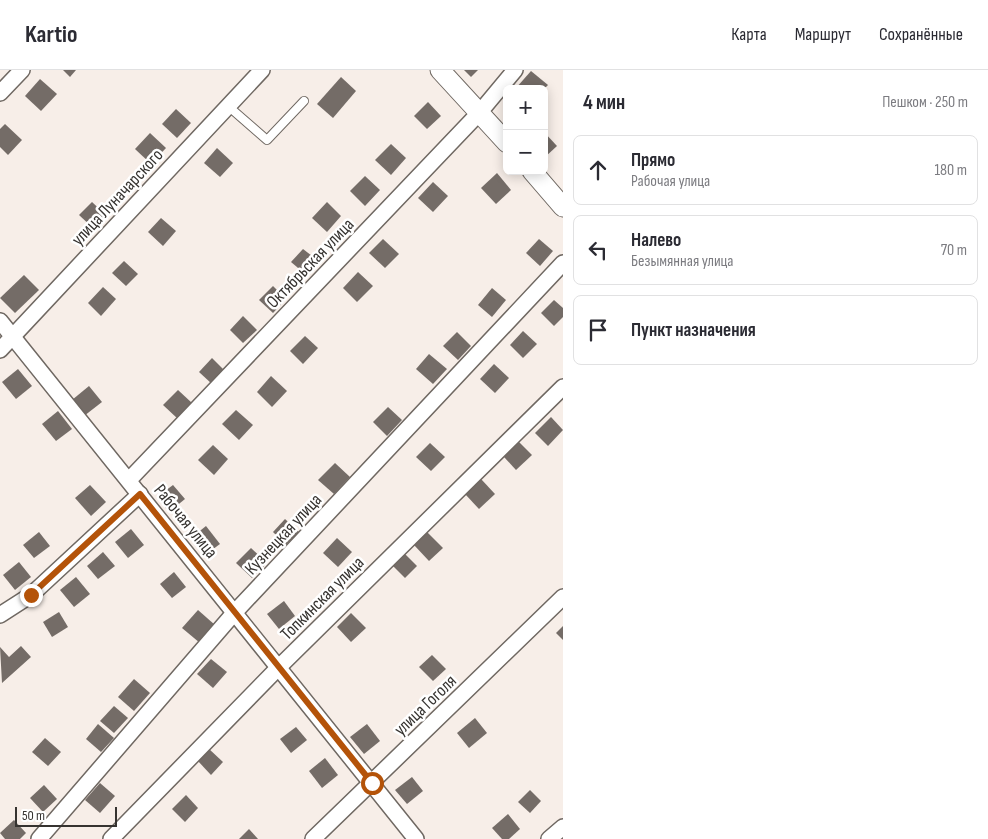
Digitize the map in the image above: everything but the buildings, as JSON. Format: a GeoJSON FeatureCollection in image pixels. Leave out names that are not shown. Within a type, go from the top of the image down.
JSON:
{"type":"FeatureCollection","features":[{"type":"Feature","properties":{"kind":"street"},"geometry":{"type":"LineString","coordinates":[[0,93],[22,70]]}},
{"type":"Feature","properties":{"kind":"street","name":"улица Луначарского"},"geometry":{"type":"LineString","coordinates":[[0,350],[262,70]]}},
{"type":"Feature","properties":{"kind":"street"},"geometry":{"type":"LineString","coordinates":[[440,70],[503,138]]}},
{"type":"Feature","properties":{"kind":"street","name":"Октябрьская улица"},"geometry":{"type":"LineString","coordinates":[[129,480],[480,112],[515,70]]}},
{"type":"Feature","properties":{"kind":"street"},"geometry":{"type":"LineString","coordinates":[[535,175],[563,207]]}},
{"type":"Feature","properties":{"kind":"street","name":"Кузнецкая улица"},"geometry":{"type":"LineString","coordinates":[[39,839],[235,612],[563,263]]}},
{"type":"Feature","properties":{"kind":"street","name":"Рабочая улица"},"geometry":{"type":"LineString","coordinates":[[0,321],[416,839]]}},
{"type":"Feature","properties":{"kind":"street","name":"Топкинская улица"},"geometry":{"type":"LineString","coordinates":[[111,839],[279,667],[563,387]]}},
{"type":"Feature","properties":{"kind":"street"},"geometry":{"type":"LineString","coordinates":[[0,615],[31,595],[140,494]]}},
{"type":"Feature","properties":{"kind":"street","name":"улица Гоголя"},"geometry":{"type":"LineString","coordinates":[[313,839],[563,597]]}},
{"type":"Feature","properties":{"kind":"street"},"geometry":{"type":"LineString","coordinates":[[548,839],[563,827]]}},
{"type":"Feature","properties":{"kind":"lane"},"geometry":{"type":"LineString","coordinates":[[228,106],[266,140],[304,102]]}},
{"type":"Feature","properties":{"kind":"route"},"geometry":{"type":"LineString","coordinates":[[31,595],[140,494],[372,783]]}}]}
